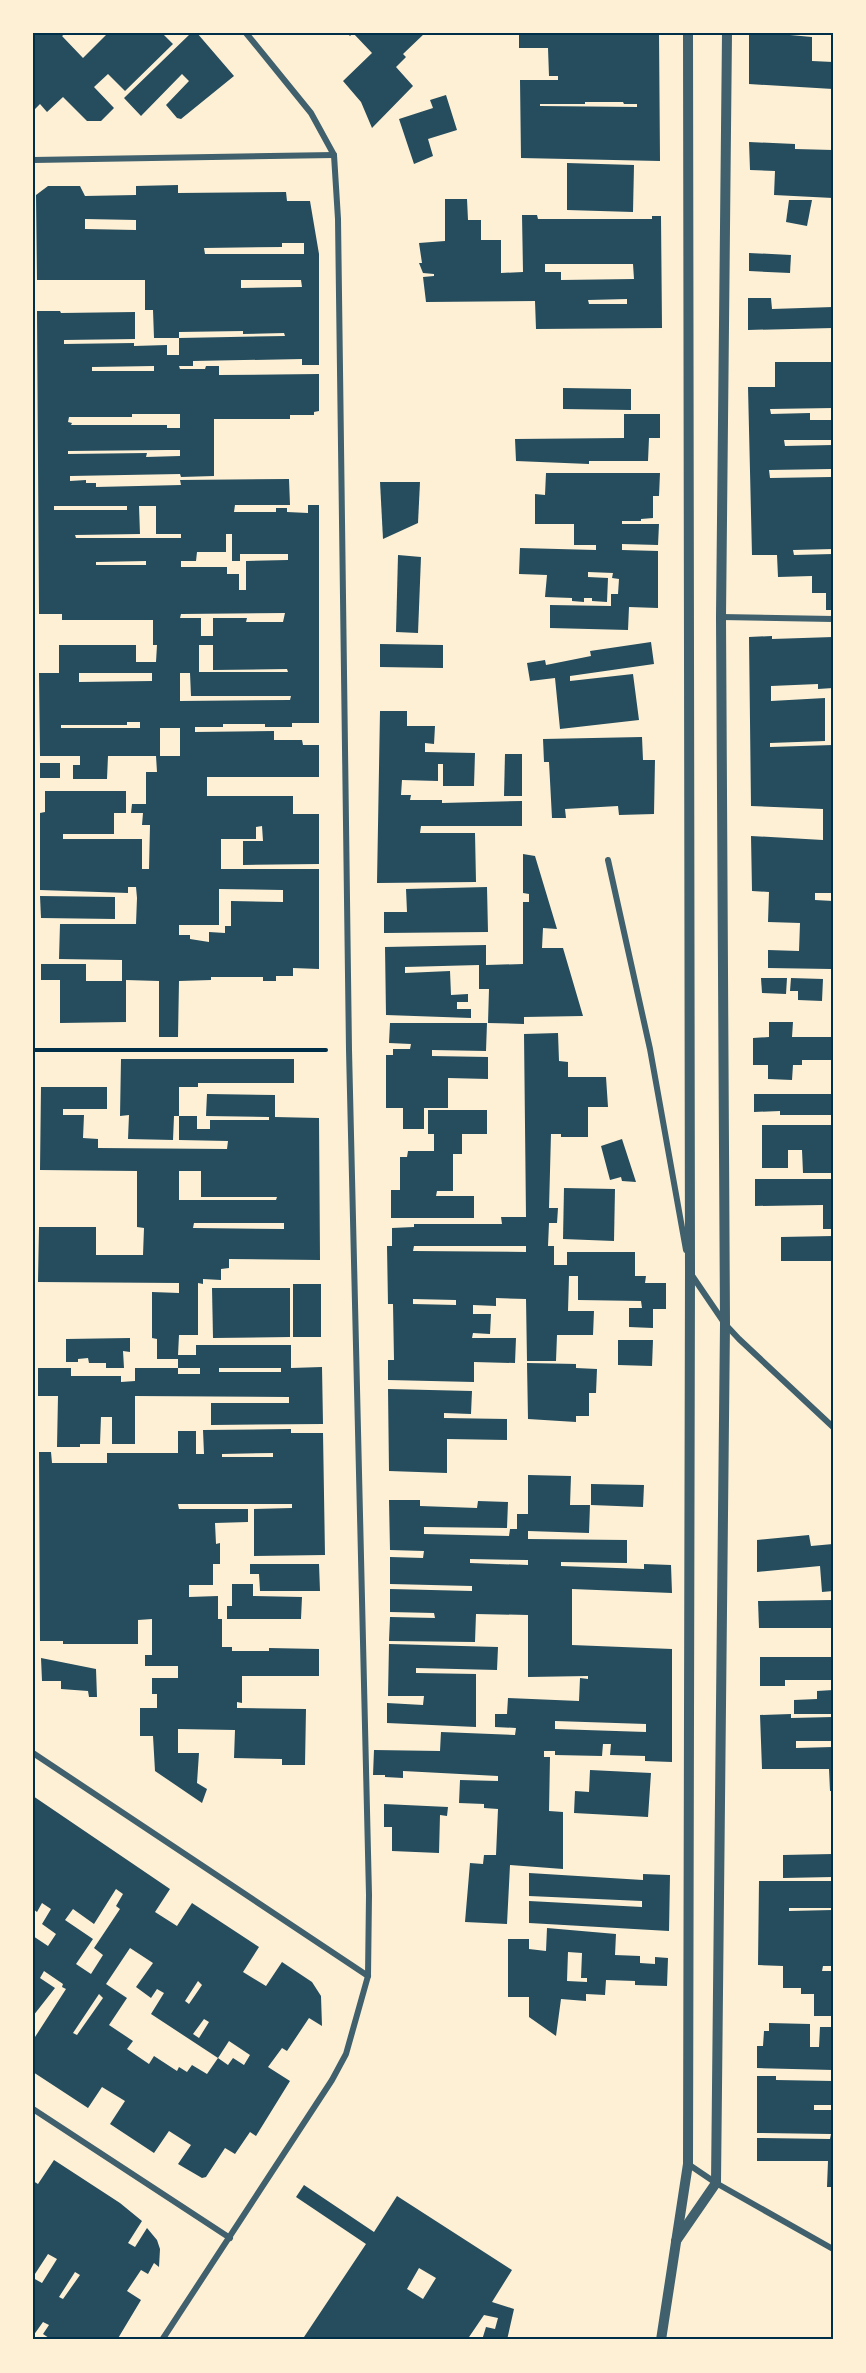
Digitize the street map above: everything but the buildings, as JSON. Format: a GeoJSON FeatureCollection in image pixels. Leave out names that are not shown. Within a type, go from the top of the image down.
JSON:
{"type":"FeatureCollection","features":[{"type":"Feature","properties":{"kind":"street"},"geometry":{"type":"LineString","coordinates":[[162,2340],[332,2080],[346,2054],[368,1976],[368,1871],[349,1050],[338,243],[334,155],[310,113],[246,33]]}},
{"type":"Feature","properties":{"kind":"street"},"geometry":{"type":"LineString","coordinates":[[661,2340],[688,2164],[690,1271],[688,33]]}},
{"type":"Feature","properties":{"kind":"street"},"geometry":{"type":"LineString","coordinates":[[674,2244],[716,2183],[725,1324],[721,617],[727,33]]}},
{"type":"Feature","properties":{"kind":"street"},"geometry":{"type":"LineString","coordinates":[[33,160],[334,155]]}},
{"type":"Feature","properties":{"kind":"street"},"geometry":{"type":"LineString","coordinates":[[721,617],[833,619]]}},
{"type":"Feature","properties":{"kind":"street"},"geometry":{"type":"LineString","coordinates":[[608,860],[650,1048],[690,1271],[725,1324],[833,1427]]}},
{"type":"Feature","properties":{"kind":"street"},"geometry":{"type":"LineString","coordinates":[[33,1753],[368,1976]]}},
{"type":"Feature","properties":{"kind":"street"},"geometry":{"type":"LineString","coordinates":[[33,2109],[230,2238]]}},
{"type":"Feature","properties":{"kind":"street"},"geometry":{"type":"LineString","coordinates":[[688,2164],[716,2183],[833,2249]]}},
{"type":"Feature","properties":{"kind":"path"},"geometry":{"type":"LineString","coordinates":[[33,1050],[349,1050]]}}]}
